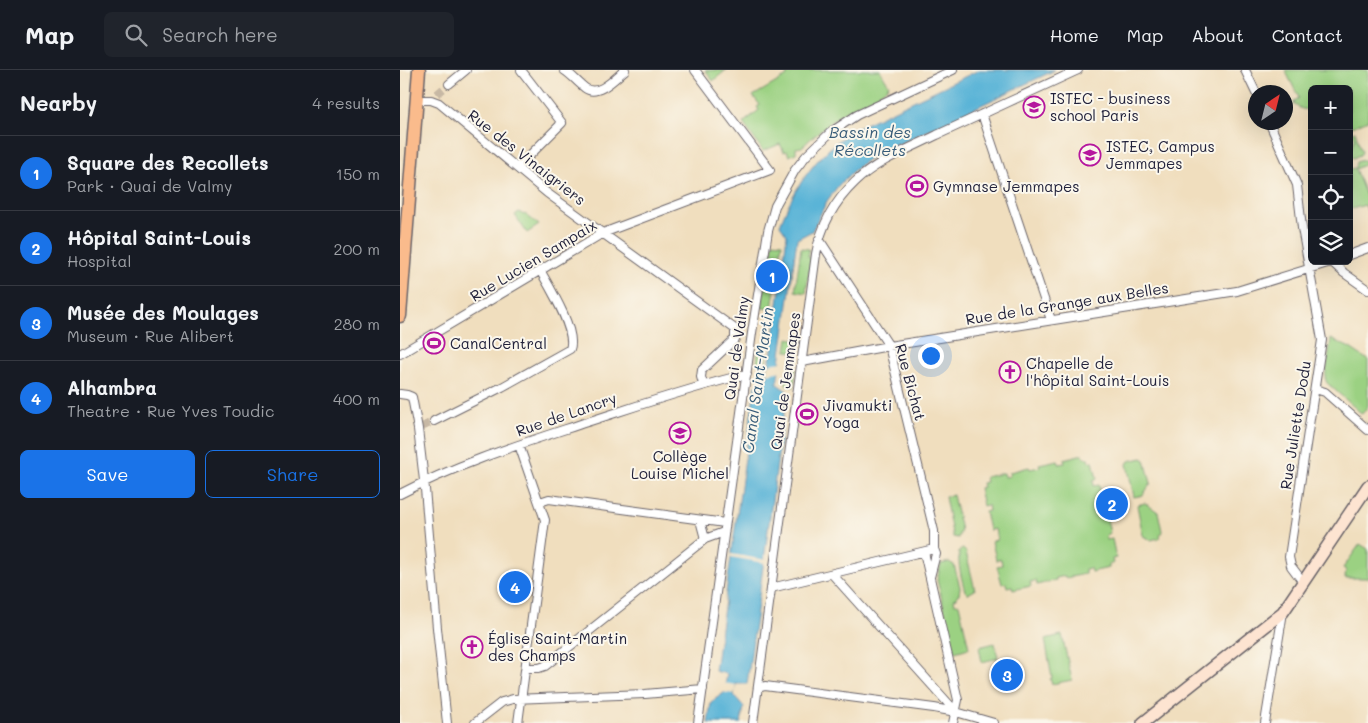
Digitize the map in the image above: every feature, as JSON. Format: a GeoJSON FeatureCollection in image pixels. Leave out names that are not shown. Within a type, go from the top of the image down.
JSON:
{"type":"FeatureCollection","features":[{"type":"Feature","properties":{"kind":"main road"},"geometry":{"type":"LineString","coordinates":[[400,309],[418,70]]}},
{"type":"Feature","properties":{"kind":"street"},"geometry":{"type":"LineString","coordinates":[[449,84],[466,70]]}},
{"type":"Feature","properties":{"kind":"street"},"geometry":{"type":"LineString","coordinates":[[517,168],[562,123],[521,70]]}},
{"type":"Feature","properties":{"kind":"street"},"geometry":{"type":"LineString","coordinates":[[564,70],[572,74],[586,90],[597,91],[625,70]]}},
{"type":"Feature","properties":{"kind":"street","name":"Rue Lucien Sampaix"},"geometry":{"type":"LineString","coordinates":[[400,354],[603,233],[770,170],[695,70]]}},
{"type":"Feature","properties":{"kind":"street","name":"Quai de Valmy"},"geometry":{"type":"LineString","coordinates":[[698,723],[746,374],[768,228],[775,206],[795,170],[830,132],[857,115],[953,70]]}},
{"type":"Feature","properties":{"kind":"street","name":"Quai de Jemmapes"},"geometry":{"type":"LineString","coordinates":[[753,723],[819,239],[827,219],[839,200],[854,183],[885,160],[1078,70]]}},
{"type":"Feature","properties":{"kind":"street"},"geometry":{"type":"LineString","coordinates":[[1245,70],[1252,85]]}},
{"type":"Feature","properties":{"kind":"street","name":"Rue des Vinaigriers"},"geometry":{"type":"LineString","coordinates":[[417,100],[436,97],[547,193],[735,329],[735,339],[702,370],[703,384]]}},
{"type":"Feature","properties":{"kind":"street"},"geometry":{"type":"LineString","coordinates":[[982,114],[1051,320]]}},
{"type":"Feature","properties":{"kind":"street","name":"Rue Juliette Dodu"},"geometry":{"type":"LineString","coordinates":[[1273,130],[1297,185],[1302,228],[1322,340],[1289,557],[1291,566],[1303,582]]}},
{"type":"Feature","properties":{"kind":"street"},"geometry":{"type":"LineString","coordinates":[[1302,228],[1308,228]]}},
{"type":"Feature","properties":{"kind":"street","name":"Rue Bichat"},"geometry":{"type":"LineString","coordinates":[[819,239],[890,346],[934,531],[934,549],[936,554],[930,578]]}},
{"type":"Feature","properties":{"kind":"street"},"geometry":{"type":"LineString","coordinates":[[1353,254],[1368,248]]}},
{"type":"Feature","properties":{"kind":"street","name":"Rue de la Grange aux Belles"},"geometry":{"type":"LineString","coordinates":[[802,362],[890,346],[1237,291],[1323,265]]}},
{"type":"Feature","properties":{"kind":"street"},"geometry":{"type":"LineString","coordinates":[[1336,265],[1368,290]]}},
{"type":"Feature","properties":{"kind":"street"},"geometry":{"type":"LineString","coordinates":[[434,421],[567,352],[572,342],[561,305],[540,270]]}},
{"type":"Feature","properties":{"kind":"street","name":"Rue de Lancry"},"geometry":{"type":"LineString","coordinates":[[400,494],[424,481],[519,445],[703,384],[746,374]]}},
{"type":"Feature","properties":{"kind":"street"},"geometry":{"type":"LineString","coordinates":[[1315,389],[1325,392],[1368,430]]}},
{"type":"Feature","properties":{"kind":"street"},"geometry":{"type":"LineString","coordinates":[[400,394],[412,397],[420,428],[447,723]]}},
{"type":"Feature","properties":{"kind":"street"},"geometry":{"type":"LineString","coordinates":[[518,723],[545,520],[519,445]]}},
{"type":"Feature","properties":{"kind":"street"},"geometry":{"type":"LineString","coordinates":[[1143,723],[1282,612],[1368,486]]}},
{"type":"Feature","properties":{"kind":"street"},"geometry":{"type":"LineString","coordinates":[[540,502],[549,499],[700,520],[725,528]]}},
{"type":"Feature","properties":{"kind":"street"},"geometry":{"type":"LineString","coordinates":[[700,520],[705,539]]}},
{"type":"Feature","properties":{"kind":"street"},"geometry":{"type":"LineString","coordinates":[[526,668],[545,666],[705,539],[725,528]]}},
{"type":"Feature","properties":{"kind":"street"},"geometry":{"type":"LineString","coordinates":[[771,588],[934,549]]}},
{"type":"Feature","properties":{"kind":"street","name":"Rue Bichat"},"geometry":{"type":"LineString","coordinates":[[924,552],[958,700],[953,723]]}},
{"type":"Feature","properties":{"kind":"street"},"geometry":{"type":"LineString","coordinates":[[832,574],[956,712]]}},
{"type":"Feature","properties":{"kind":"street"},"geometry":{"type":"LineString","coordinates":[[1265,723],[1282,612]]}},
{"type":"Feature","properties":{"kind":"street"},"geometry":{"type":"LineString","coordinates":[[758,688],[765,686],[956,712],[994,723]]}},
{"type":"Feature","properties":{"kind":"street"},"geometry":{"type":"LineString","coordinates":[[475,723],[502,702],[522,698],[645,694],[703,689]]}},
{"type":"Feature","properties":{"kind":"green space"},"geometry":{"type":"Polygon","coordinates":[[[705,70],[726,70],[713,81],[705,70]]]}},
{"type":"Feature","properties":{"kind":"green space"},"geometry":{"type":"Polygon","coordinates":[[[786,70],[880,70],[889,85],[874,97],[833,120],[802,147],[796,148],[796,153],[789,156],[787,151],[784,152],[780,144],[763,151],[743,123],[759,110],[757,107],[760,105],[753,96],[787,76],[786,70]]]}},
{"type":"Feature","properties":{"kind":"green space"},"geometry":{"type":"Polygon","coordinates":[[[1285,70],[1368,70],[1368,120],[1353,127],[1353,85],[1308,85],[1308,110],[1302,109],[1293,104],[1299,98],[1285,70]]]}},
{"type":"Feature","properties":{"kind":"green space"},"geometry":{"type":"Polygon","coordinates":[[[1355,131],[1362,152],[1353,158],[1355,138],[1353,132],[1355,131]]]}},
{"type":"Feature","properties":{"kind":"green space"},"geometry":{"type":"Polygon","coordinates":[[[1368,161],[1368,163],[1355,169],[1368,201],[1368,212],[1365,205],[1353,209],[1353,168],[1355,168],[1356,162],[1368,161]]]}},
{"type":"Feature","properties":{"kind":"green space"},"geometry":{"type":"Polygon","coordinates":[[[519,212],[525,214],[539,225],[527,233],[515,215],[519,212]]]}},
{"type":"Feature","properties":{"kind":"green space"},"geometry":{"type":"Polygon","coordinates":[[[773,242],[782,243],[772,309],[762,308],[769,251],[772,252],[773,242]]]}},
{"type":"Feature","properties":{"kind":"green space"},"geometry":{"type":"Polygon","coordinates":[[[801,248],[809,249],[808,257],[811,258],[806,293],[795,291],[801,248]]]}},
{"type":"Feature","properties":{"kind":"green space"},"geometry":{"type":"Polygon","coordinates":[[[788,338],[800,340],[798,352],[786,351],[788,338]]]}},
{"type":"Feature","properties":{"kind":"green space"},"geometry":{"type":"Polygon","coordinates":[[[1331,339],[1350,348],[1368,360],[1368,406],[1362,414],[1327,383],[1325,378],[1331,339]]]}},
{"type":"Feature","properties":{"kind":"green space"},"geometry":{"type":"Polygon","coordinates":[[[758,352],[767,353],[765,364],[760,365],[757,363],[758,352]]]}},
{"type":"Feature","properties":{"kind":"green space"},"geometry":{"type":"Polygon","coordinates":[[[796,368],[794,387],[786,385],[788,370],[796,368]]]}},
{"type":"Feature","properties":{"kind":"green space"},"geometry":{"type":"Polygon","coordinates":[[[1083,454],[1084,458],[1088,458],[1089,462],[1093,461],[1097,479],[1093,480],[1094,486],[1099,485],[1103,515],[1106,515],[1110,533],[1106,535],[1107,540],[1112,539],[1116,558],[1112,559],[1113,563],[1109,564],[1109,568],[1091,572],[1090,568],[1085,569],[1085,574],[1056,578],[1056,580],[1037,585],[1036,581],[1030,582],[1031,586],[1013,590],[1012,586],[1007,587],[1006,583],[1002,584],[997,566],[1002,565],[1001,559],[996,560],[992,541],[997,540],[995,529],[989,530],[985,512],[989,511],[988,505],[983,506],[979,488],[983,487],[982,483],[986,482],[985,477],[1004,473],[1005,477],[1010,476],[1010,472],[1029,467],[1030,469],[1040,467],[1039,464],[1058,460],[1059,464],[1065,463],[1064,459],[1083,454]]]}},
{"type":"Feature","properties":{"kind":"green space"},"geometry":{"type":"Polygon","coordinates":[[[1142,458],[1145,460],[1151,483],[1143,495],[1134,497],[1127,464],[1129,461],[1142,458]]]}},
{"type":"Feature","properties":{"kind":"green space"},"geometry":{"type":"Polygon","coordinates":[[[953,495],[961,530],[958,538],[953,537],[945,497],[953,495]]]}},
{"type":"Feature","properties":{"kind":"green space"},"geometry":{"type":"Polygon","coordinates":[[[1145,503],[1158,512],[1162,531],[1159,538],[1151,540],[1143,536],[1137,505],[1145,503]]]}},
{"type":"Feature","properties":{"kind":"green space"},"geometry":{"type":"Polygon","coordinates":[[[1360,544],[1368,549],[1368,578],[1345,578],[1346,570],[1343,568],[1360,544]]]}},
{"type":"Feature","properties":{"kind":"green space"},"geometry":{"type":"Polygon","coordinates":[[[963,549],[966,552],[975,590],[968,594],[965,591],[959,567],[959,551],[963,549]]]}},
{"type":"Feature","properties":{"kind":"green space"},"geometry":{"type":"Polygon","coordinates":[[[949,562],[954,565],[960,587],[957,598],[954,599],[955,604],[959,604],[969,648],[955,652],[937,580],[941,564],[949,562]]]}},
{"type":"Feature","properties":{"kind":"green space"},"geometry":{"type":"Polygon","coordinates":[[[1062,635],[1072,680],[1052,684],[1045,639],[1062,635]]]}},
{"type":"Feature","properties":{"kind":"green space"},"geometry":{"type":"Polygon","coordinates":[[[995,643],[998,658],[982,662],[979,647],[995,643]]]}},
{"type":"Feature","properties":{"kind":"water","name":"Bassin des Récollets"},"geometry":{"type":"Polygon","coordinates":[[[979,70],[1055,70],[868,159],[838,186],[827,201],[812,231],[797,239],[777,384],[787,391],[747,684],[736,684],[734,695],[744,707],[741,723],[708,723],[711,702],[724,693],[727,674],[715,671],[755,387],[768,377],[787,235],[780,225],[786,210],[802,181],[812,168],[822,156],[847,135],[866,123],[979,70]]]}},
{"type":"Feature","properties":{"kind":"pier"},"geometry":{"type":"Polygon","coordinates":[[[782,362],[781,371],[767,374],[769,364],[782,362]]]}},
{"type":"Feature","properties":{"kind":"pier"},"geometry":{"type":"Polygon","coordinates":[[[731,554],[766,560],[765,563],[731,557],[731,554]]]}},
{"type":"Feature","properties":{"kind":"pier"},"geometry":{"type":"Polygon","coordinates":[[[723,683],[736,685],[734,694],[722,692],[723,683]]]}},
{"type":"Feature","properties":{"kind":"tunnel"},"geometry":{"type":"LineString","coordinates":[[437,94],[449,84]]}},
{"type":"Feature","properties":{"kind":"tunnel"},"geometry":{"type":"LineString","coordinates":[[422,427],[434,421]]}},
{"type":"Feature","properties":{"kind":"place","name":"ISTEC - business school Paris"},"geometry":{"type":"Point","coordinates":[1034,107]}},
{"type":"Feature","properties":{"kind":"place","name":"ISTEC, Campus Jemmapes"},"geometry":{"type":"Point","coordinates":[1090,155]}},
{"type":"Feature","properties":{"kind":"place","name":"Gymnase Jemmapes"},"geometry":{"type":"Point","coordinates":[917,186]}},
{"type":"Feature","properties":{"kind":"place","name":"Square des Recollets"},"geometry":{"type":"Point","coordinates":[772,276]}},
{"type":"Feature","properties":{"kind":"place","name":"CanalCentral"},"geometry":{"type":"Point","coordinates":[434,343]}},
{"type":"Feature","properties":{"kind":"place","name":"Chapelle de l'hôpital Saint-Louis"},"geometry":{"type":"Point","coordinates":[1010,372]}},
{"type":"Feature","properties":{"kind":"place","name":"Jivamukti Yoga"},"geometry":{"type":"Point","coordinates":[807,414]}},
{"type":"Feature","properties":{"kind":"place","name":"Collège Louise Michel"},"geometry":{"type":"Point","coordinates":[680,433]}},
{"type":"Feature","properties":{"kind":"place","name":"Hôpital Saint-Louis"},"geometry":{"type":"Point","coordinates":[1112,504]}},
{"type":"Feature","properties":{"kind":"place","name":"Alhambra"},"geometry":{"type":"Point","coordinates":[515,587]}},
{"type":"Feature","properties":{"kind":"place","name":"Église Saint-Martin des Champs"},"geometry":{"type":"Point","coordinates":[472,647]}},
{"type":"Feature","properties":{"kind":"place","name":"Musée des Moulages"},"geometry":{"type":"Point","coordinates":[1007,675]}},
{"type":"Feature","properties":{"kind":"water label","name":"Canal Saint-Martin"},"geometry":{"type":"Point","coordinates":[757,380]}}]}
